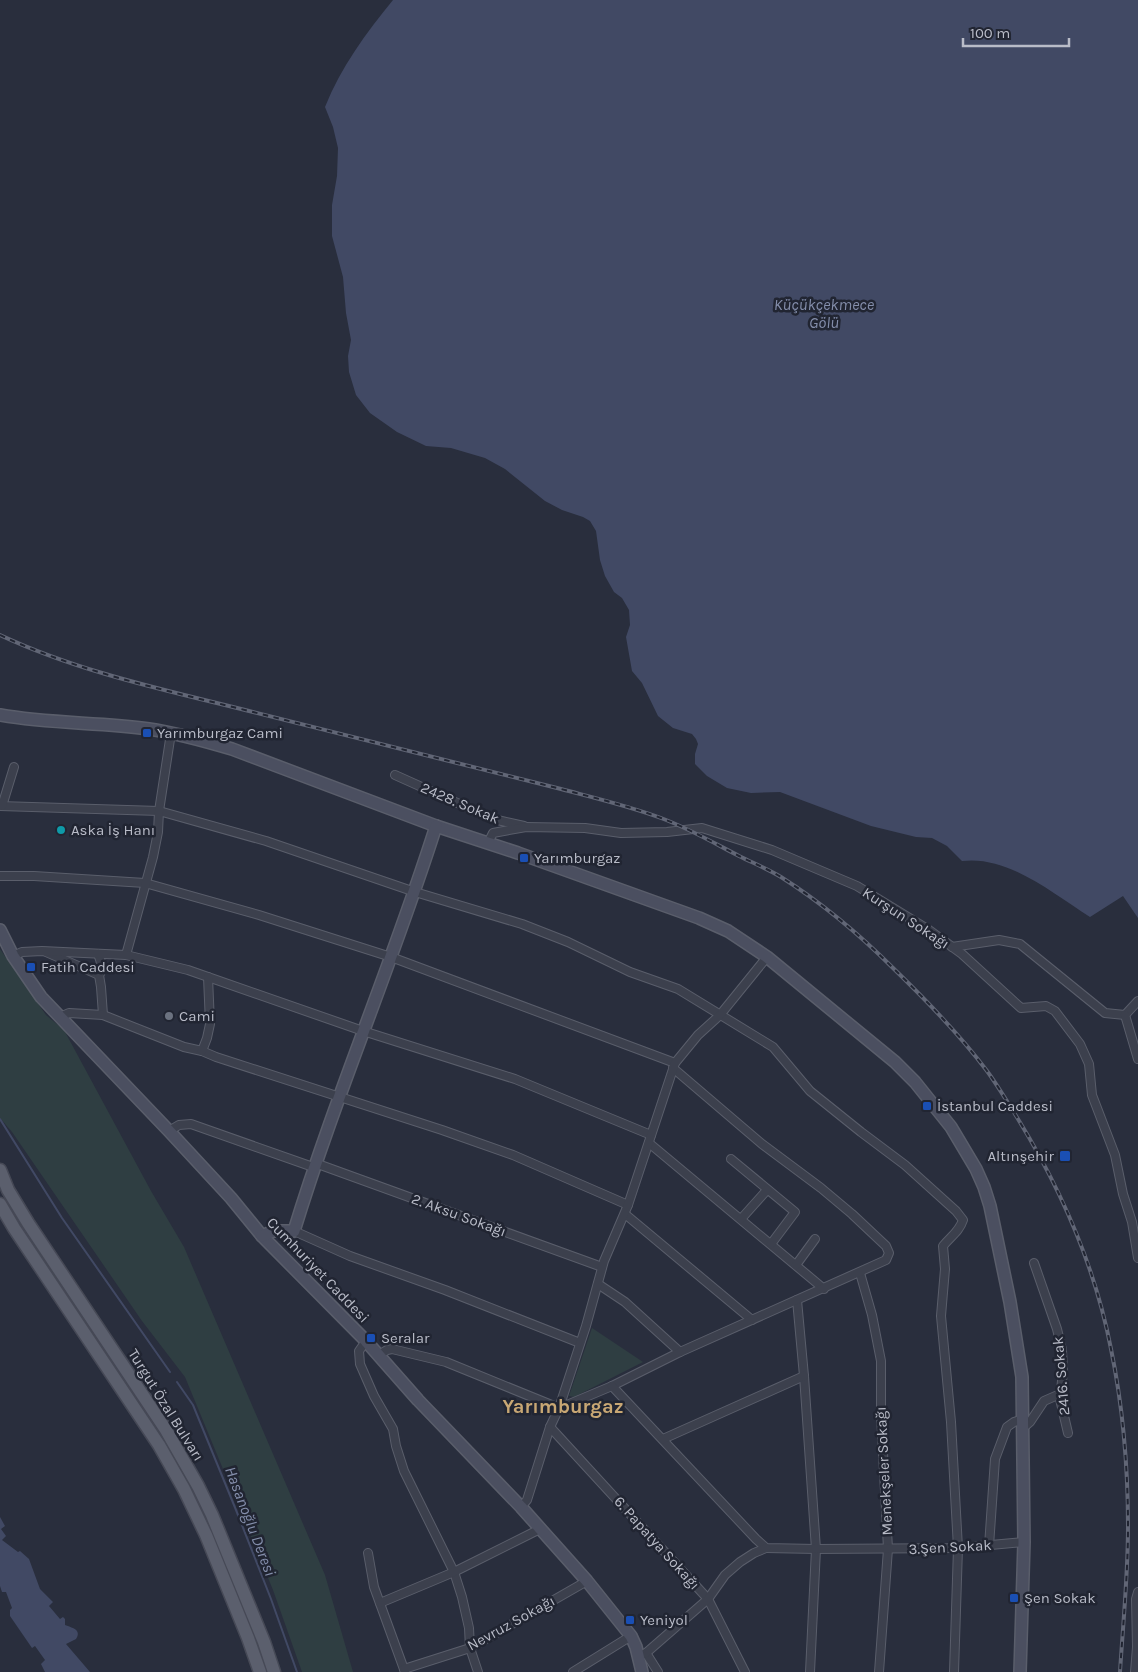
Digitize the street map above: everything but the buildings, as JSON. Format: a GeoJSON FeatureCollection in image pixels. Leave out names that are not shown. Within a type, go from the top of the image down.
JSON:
{"type":"FeatureCollection","features":[{"type":"Feature","properties":{"kind":"main road","name":"Turgut Özal Bulvarı"},"geometry":{"type":"LineString","coordinates":[[0,1170],[8,1190],[28,1223],[166,1430],[198,1486],[212,1515],[264,1642],[274,1672]]}},
{"type":"Feature","properties":{"kind":"main road","name":"Turgut Özal Bulvarı"},"geometry":{"type":"LineString","coordinates":[[0,1204],[159,1445],[184,1489],[206,1535],[260,1672]]}},
{"type":"Feature","properties":{"kind":"street"},"geometry":{"type":"LineString","coordinates":[[0,706],[29,720]]}},
{"type":"Feature","properties":{"kind":"street"},"geometry":{"type":"LineString","coordinates":[[0,715],[29,720],[131,727],[171,733],[232,749],[436,826],[716,925],[767,957],[895,1062],[915,1082],[951,1127],[976,1169],[990,1206],[1010,1302],[1022,1377],[1024,1542],[1020,1672]]}},
{"type":"Feature","properties":{"kind":"street"},"geometry":{"type":"LineString","coordinates":[[126,955],[156,841],[171,733]]}},
{"type":"Feature","properties":{"kind":"street"},"geometry":{"type":"LineString","coordinates":[[14,767],[1,806],[159,811],[266,841],[415,892],[522,924],[568,942],[630,972],[678,989],[773,1047],[810,1091],[905,1165],[956,1211],[963,1220],[960,1230],[950,1237],[943,1246],[945,1269],[941,1316],[951,1422],[958,1548],[954,1672]]}},
{"type":"Feature","properties":{"kind":"street","name":"2428. Sokak"},"geometry":{"type":"LineString","coordinates":[[395,775],[493,819],[526,827]]}},
{"type":"Feature","properties":{"kind":"street"},"geometry":{"type":"LineString","coordinates":[[294,1231],[314,1165],[415,892],[436,826]]}},
{"type":"Feature","properties":{"kind":"street","name":"Kurşun Sokağı"},"geometry":{"type":"LineString","coordinates":[[488,843],[493,833],[526,827],[585,828],[621,833],[667,832],[702,828],[772,850],[856,886],[929,930],[952,947],[1021,1008],[1046,1006],[1056,1011],[1080,1044],[1088,1064],[1092,1095],[1115,1155],[1132,1222],[1138,1258]]}},
{"type":"Feature","properties":{"kind":"street"},"geometry":{"type":"LineString","coordinates":[[0,876],[34,876],[145,883],[259,915],[391,957],[674,1065],[762,1144],[852,1214],[886,1246],[889,1253],[886,1260],[860,1273],[680,1352],[612,1386],[558,1408],[446,1362],[392,1349],[379,1355]]}},
{"type":"Feature","properties":{"kind":"street","name":"Cumhuriyet Caddesi"},"geometry":{"type":"LineString","coordinates":[[1,935],[41,997],[170,1131],[231,1198],[262,1236],[366,1341],[418,1400],[521,1507],[587,1581],[631,1636],[642,1655],[642,1672]]}},
{"type":"Feature","properties":{"kind":"street"},"geometry":{"type":"LineString","coordinates":[[952,947],[1000,940],[1020,944],[1105,1013],[1125,1015]]}},
{"type":"Feature","properties":{"kind":"street"},"geometry":{"type":"LineString","coordinates":[[42,950],[98,975]]}},
{"type":"Feature","properties":{"kind":"street"},"geometry":{"type":"LineString","coordinates":[[13,956],[22,952],[42,950],[126,955],[188,970],[363,1031],[515,1079],[650,1139],[824,1289]]}},
{"type":"Feature","properties":{"kind":"street"},"geometry":{"type":"LineString","coordinates":[[98,954],[102,964],[101,972],[98,975]]}},
{"type":"Feature","properties":{"kind":"street"},"geometry":{"type":"LineString","coordinates":[[521,1507],[527,1500],[550,1427],[580,1343],[602,1267],[625,1214],[674,1065],[698,1035],[720,1015],[767,957]]}},
{"type":"Feature","properties":{"kind":"street"},"geometry":{"type":"LineString","coordinates":[[98,975],[102,987],[103,1015]]}},
{"type":"Feature","properties":{"kind":"street"},"geometry":{"type":"LineString","coordinates":[[202,1051],[210,1024],[208,977]]}},
{"type":"Feature","properties":{"kind":"street"},"geometry":{"type":"LineString","coordinates":[[1125,1015],[1138,1001]]}},
{"type":"Feature","properties":{"kind":"street"},"geometry":{"type":"LineString","coordinates":[[60,1017],[69,1013],[103,1015],[184,1047],[202,1051],[442,1130],[513,1156],[628,1205]]}},
{"type":"Feature","properties":{"kind":"street"},"geometry":{"type":"LineString","coordinates":[[1125,1015],[1138,1059]]}},
{"type":"Feature","properties":{"kind":"street","name":"2. Aksu Sokağı"},"geometry":{"type":"LineString","coordinates":[[170,1131],[179,1125],[191,1124],[314,1165],[602,1267]]}},
{"type":"Feature","properties":{"kind":"street"},"geometry":{"type":"LineString","coordinates":[[731,1159],[794,1212],[771,1244]]}},
{"type":"Feature","properties":{"kind":"street"},"geometry":{"type":"LineString","coordinates":[[741,1219],[767,1190]]}},
{"type":"Feature","properties":{"kind":"street"},"geometry":{"type":"LineString","coordinates":[[625,1214],[752,1320]]}},
{"type":"Feature","properties":{"kind":"street"},"geometry":{"type":"LineString","coordinates":[[262,1236],[273,1231],[294,1231],[350,1256],[445,1290],[580,1343]]}},
{"type":"Feature","properties":{"kind":"street"},"geometry":{"type":"LineString","coordinates":[[796,1265],[815,1239]]}},
{"type":"Feature","properties":{"kind":"street","name":"2416. Sokak"},"geometry":{"type":"LineString","coordinates":[[1034,1263],[1062,1350],[1063,1372],[1060,1394],[1068,1433]]}},
{"type":"Feature","properties":{"kind":"street","name":"Menekşeler Sokağı"},"geometry":{"type":"LineString","coordinates":[[860,1273],[872,1315],[881,1361],[881,1414],[888,1549],[880,1672]]}},
{"type":"Feature","properties":{"kind":"street"},"geometry":{"type":"LineString","coordinates":[[598,1284],[625,1302],[680,1352]]}},
{"type":"Feature","properties":{"kind":"street"},"geometry":{"type":"LineString","coordinates":[[797,1300],[816,1549],[810,1672]]}},
{"type":"Feature","properties":{"kind":"street"},"geometry":{"type":"LineString","coordinates":[[366,1341],[359,1351],[360,1364],[374,1396],[393,1429],[404,1471],[454,1572],[469,1628],[470,1648],[478,1672]]}},
{"type":"Feature","properties":{"kind":"street"},"geometry":{"type":"LineString","coordinates":[[662,1439],[804,1376]]}},
{"type":"Feature","properties":{"kind":"street"},"geometry":{"type":"LineString","coordinates":[[612,1386],[766,1548],[740,1562],[725,1575],[708,1599],[642,1655],[658,1672]]}},
{"type":"Feature","properties":{"kind":"street"},"geometry":{"type":"LineString","coordinates":[[989,1546],[995,1459],[1007,1427],[1014,1422],[1030,1422],[1044,1401],[1060,1394]]}},
{"type":"Feature","properties":{"kind":"street","name":"6. Papatya Sokağı"},"geometry":{"type":"LineString","coordinates":[[550,1427],[708,1599],[745,1672]]}},
{"type":"Feature","properties":{"kind":"street"},"geometry":{"type":"LineString","coordinates":[[380,1603],[454,1572],[540,1529]]}},
{"type":"Feature","properties":{"kind":"street","name":"3.Şen Sokak"},"geometry":{"type":"LineString","coordinates":[[766,1548],[958,1548],[1024,1542]]}},
{"type":"Feature","properties":{"kind":"street"},"geometry":{"type":"LineString","coordinates":[[368,1553],[374,1587],[405,1671]]}},
{"type":"Feature","properties":{"kind":"street","name":"Nevruz Sokağı"},"geometry":{"type":"LineString","coordinates":[[405,1671],[470,1648],[587,1581]]}},
{"type":"Feature","properties":{"kind":"street"},"geometry":{"type":"LineString","coordinates":[[1135,1672],[1137,1647],[1136,1599],[1138,1592]]}},
{"type":"Feature","properties":{"kind":"street"},"geometry":{"type":"LineString","coordinates":[[573,1672],[631,1636]]}},
{"type":"Feature","properties":{"kind":"shaded area"},"geometry":{"type":"Polygon","coordinates":[[[0,949],[46,1015],[64,1030],[151,1191],[184,1247],[325,1575],[353,1672],[302,1672],[273,1590],[185,1377],[142,1321],[12,1132],[0,1118],[0,949]]]}},
{"type":"Feature","properties":{"kind":"shaded area"},"geometry":{"type":"Polygon","coordinates":[[[592,1328],[643,1362],[574,1397],[569,1396],[592,1328]]]}},
{"type":"Feature","properties":{"kind":"water","name":"Küçükçekmece Gölü"},"geometry":{"type":"Polygon","coordinates":[[[393,0],[1138,0],[1138,918],[1123,896],[1090,917],[1029,878],[1013,870],[979,861],[962,861],[947,846],[932,838],[916,837],[871,826],[780,792],[751,793],[727,788],[707,776],[695,764],[698,744],[696,739],[692,734],[673,728],[658,716],[642,683],[632,671],[626,637],[630,625],[629,610],[622,598],[614,592],[605,576],[600,560],[596,531],[590,521],[545,501],[505,469],[485,458],[451,448],[426,446],[397,432],[370,413],[356,395],[349,372],[348,356],[351,340],[346,313],[343,277],[332,236],[332,205],[337,176],[338,148],[333,127],[325,107],[331,92],[355,51],[393,0]]]}},
{"type":"Feature","properties":{"kind":"water"},"geometry":{"type":"Polygon","coordinates":[[[0,1517],[5,1526],[1,1529],[6,1536],[2,1540],[29,1559],[40,1589],[53,1602],[49,1606],[60,1619],[63,1617],[65,1619],[65,1625],[77,1631],[78,1636],[76,1639],[66,1644],[90,1672],[45,1672],[41,1664],[45,1660],[35,1646],[32,1648],[10,1616],[12,1608],[6,1592],[2,1592],[0,1586],[0,1517]]]}},
{"type":"Feature","properties":{"kind":"waterway","name":"Hasanoğlu Deresi"},"geometry":{"type":"LineString","coordinates":[[0,1119],[62,1218],[170,1372]]}},
{"type":"Feature","properties":{"kind":"waterway","name":"Hasanoğlu Deresi"},"geometry":{"type":"LineString","coordinates":[[177,1382],[193,1405],[271,1599],[297,1672]]}},
{"type":"Feature","properties":{"kind":"railway"},"geometry":{"type":"LineString","coordinates":[[0,635],[60,660],[123,679],[612,802],[649,814],[691,831],[771,871],[840,919],[867,943],[942,1018],[991,1077],[1018,1119],[1049,1174],[1063,1202],[1086,1259],[1096,1288],[1111,1349],[1119,1393],[1124,1438],[1128,1545],[1120,1672]]}},
{"type":"Feature","properties":{"kind":"place","name":"Yarımburgaz Cami"},"geometry":{"type":"Point","coordinates":[147,733]}},
{"type":"Feature","properties":{"kind":"place","name":"Aska İş Hanı"},"geometry":{"type":"Point","coordinates":[61,830]}},
{"type":"Feature","properties":{"kind":"place","name":"Yarımburgaz"},"geometry":{"type":"Point","coordinates":[524,858]}},
{"type":"Feature","properties":{"kind":"place","name":"Fatih Caddesi"},"geometry":{"type":"Point","coordinates":[31,967]}},
{"type":"Feature","properties":{"kind":"place","name":"Cami"},"geometry":{"type":"Point","coordinates":[169,1016]}},
{"type":"Feature","properties":{"kind":"place","name":"İstanbul Caddesi"},"geometry":{"type":"Point","coordinates":[927,1106]}},
{"type":"Feature","properties":{"kind":"place","name":"Altınşehir"},"geometry":{"type":"Point","coordinates":[1065,1156]}},
{"type":"Feature","properties":{"kind":"place","name":"Seralar"},"geometry":{"type":"Point","coordinates":[371,1338]}},
{"type":"Feature","properties":{"kind":"place","name":"Şen Sokak"},"geometry":{"type":"Point","coordinates":[1014,1598]}},
{"type":"Feature","properties":{"kind":"place","name":"Yeniyol"},"geometry":{"type":"Point","coordinates":[630,1620]}},
{"type":"Feature","properties":{"kind":"district","name":"Yarımburgaz"},"geometry":{"type":"Point","coordinates":[563,1406]}}]}
